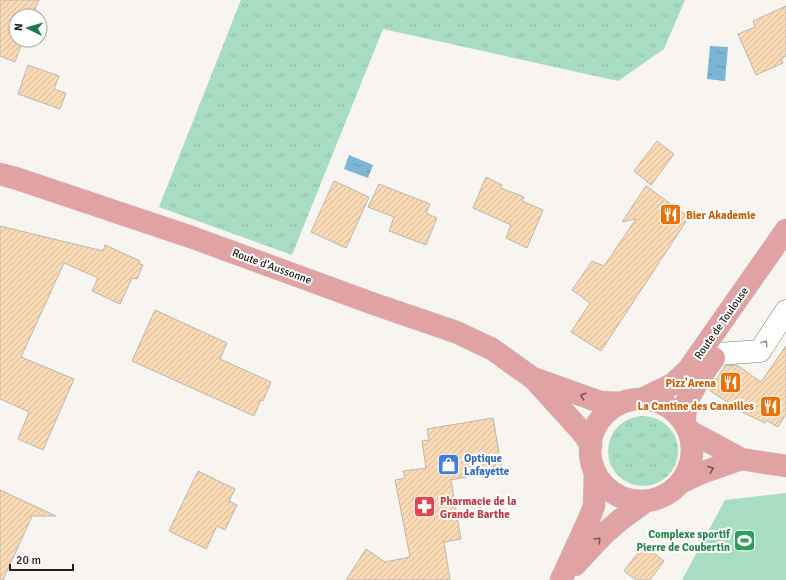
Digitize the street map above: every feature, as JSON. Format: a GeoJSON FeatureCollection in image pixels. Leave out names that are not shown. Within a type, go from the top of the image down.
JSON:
{"type":"FeatureCollection","features":[{"type":"Feature","properties":{"kind":"main road","name":"Route d'Aussonne"},"geometry":{"type":"LineString","coordinates":[[0,174],[16,178],[191,237],[374,304],[456,332],[492,350],[534,379],[583,433],[591,445]]}},
{"type":"Feature","properties":{"kind":"main road","name":"Route de Toulouse"},"geometry":{"type":"LineString","coordinates":[[631,401],[673,384],[688,370],[786,230]]}},
{"type":"Feature","properties":{"kind":"main road","name":"Route de Toulouse"},"geometry":{"type":"LineString","coordinates":[[686,427],[687,401],[700,378],[786,249]]}},
{"type":"Feature","properties":{"kind":"main road","name":"Route d'Aussonne"},"geometry":{"type":"LineString","coordinates":[[534,379],[600,402],[631,401]]}},
{"type":"Feature","properties":{"kind":"main road"},"geometry":{"type":"LineString","coordinates":[[631,401],[654,401],[666,406],[676,413],[686,427],[692,444],[692,458],[688,470],[682,482],[672,492],[660,498],[646,501],[633,501],[621,498],[610,491],[595,472],[592,462],[591,445],[593,435],[604,416],[612,409],[631,401]]}},
{"type":"Feature","properties":{"kind":"main road"},"geometry":{"type":"LineString","coordinates":[[686,427],[741,459],[786,466]]}},
{"type":"Feature","properties":{"kind":"main road"},"geometry":{"type":"LineString","coordinates":[[682,482],[701,473],[741,459]]}},
{"type":"Feature","properties":{"kind":"main road"},"geometry":{"type":"LineString","coordinates":[[562,580],[594,506],[595,472]]}},
{"type":"Feature","properties":{"kind":"main road"},"geometry":{"type":"LineString","coordinates":[[562,580],[604,534],[646,501]]}},
{"type":"Feature","properties":{"kind":"lane"},"geometry":{"type":"LineString","coordinates":[[717,354],[760,351],[786,311]]}},
{"type":"Feature","properties":{"kind":"green space"},"geometry":{"type":"Polygon","coordinates":[[[241,0],[685,0],[664,49],[618,81],[383,29],[292,255],[159,207],[241,0]]]}},
{"type":"Feature","properties":{"kind":"green space"},"geometry":{"type":"Polygon","coordinates":[[[636,416],[650,416],[663,422],[672,431],[678,444],[676,464],[668,476],[650,486],[636,486],[623,480],[614,471],[608,458],[608,444],[614,431],[623,422],[636,416]]]}},
{"type":"Feature","properties":{"kind":"green space","name":"Complexe sportif Pierre de Coubertin"},"geometry":{"type":"Polygon","coordinates":[[[786,493],[786,580],[682,580],[725,500],[786,493]]]}},
{"type":"Feature","properties":{"kind":"water"},"geometry":{"type":"Polygon","coordinates":[[[710,46],[728,47],[725,81],[707,79],[710,46]]]}},
{"type":"Feature","properties":{"kind":"water"},"geometry":{"type":"Polygon","coordinates":[[[349,155],[373,165],[368,178],[344,169],[349,155]]]}},
{"type":"Feature","properties":{"kind":"building"},"geometry":{"type":"Polygon","coordinates":[[[0,0],[39,0],[36,8],[8,8],[8,48],[20,48],[15,62],[0,56],[0,0]]]}},
{"type":"Feature","properties":{"kind":"building"},"geometry":{"type":"Polygon","coordinates":[[[786,6],[786,56],[781,59],[783,63],[756,75],[738,34],[755,27],[753,21],[786,6]]]}},
{"type":"Feature","properties":{"kind":"building"},"geometry":{"type":"Polygon","coordinates":[[[28,65],[59,76],[54,89],[66,93],[60,109],[18,94],[28,65]]]}},
{"type":"Feature","properties":{"kind":"building"},"geometry":{"type":"Polygon","coordinates":[[[657,141],[674,154],[651,185],[634,171],[657,141]]]}},
{"type":"Feature","properties":{"kind":"building"},"geometry":{"type":"Polygon","coordinates":[[[486,177],[502,185],[501,188],[524,197],[522,201],[543,210],[527,248],[506,238],[511,225],[473,208],[486,177]]]}},
{"type":"Feature","properties":{"kind":"building"},"geometry":{"type":"Polygon","coordinates":[[[334,181],[369,197],[346,248],[311,232],[334,181]]]}},
{"type":"Feature","properties":{"kind":"building"},"geometry":{"type":"Polygon","coordinates":[[[379,184],[430,204],[426,213],[437,218],[426,245],[389,231],[394,217],[368,207],[379,184]]]}},
{"type":"Feature","properties":{"kind":"building"},"geometry":{"type":"Polygon","coordinates":[[[646,186],[689,217],[601,351],[571,332],[590,303],[572,290],[592,261],[604,266],[636,219],[622,222],[646,186]]]}},
{"type":"Feature","properties":{"kind":"building"},"geometry":{"type":"Polygon","coordinates":[[[0,226],[103,251],[105,245],[140,261],[139,264],[143,265],[137,279],[132,278],[120,304],[92,291],[98,278],[64,263],[21,357],[74,379],[43,450],[18,439],[29,412],[0,399],[0,226]]]}},
{"type":"Feature","properties":{"kind":"building"},"geometry":{"type":"Polygon","coordinates":[[[155,310],[227,343],[220,359],[271,382],[263,401],[261,400],[254,416],[132,361],[155,310]]]}},
{"type":"Feature","properties":{"kind":"building"},"geometry":{"type":"Polygon","coordinates":[[[786,346],[786,414],[778,427],[766,420],[765,423],[742,412],[709,390],[725,366],[737,365],[761,382],[786,346]]]}},
{"type":"Feature","properties":{"kind":"building"},"geometry":{"type":"Polygon","coordinates":[[[493,418],[502,470],[451,480],[461,539],[444,542],[450,580],[346,580],[366,549],[385,562],[410,557],[395,480],[405,478],[403,471],[426,468],[422,441],[429,440],[427,429],[493,418]]]}},
{"type":"Feature","properties":{"kind":"building"},"geometry":{"type":"Polygon","coordinates":[[[198,471],[235,489],[229,501],[237,505],[225,530],[217,526],[206,549],[169,531],[198,471]]]}},
{"type":"Feature","properties":{"kind":"building"},"geometry":{"type":"Polygon","coordinates":[[[0,490],[56,516],[32,516],[3,580],[0,580],[0,490]]]}},
{"type":"Feature","properties":{"kind":"building"},"geometry":{"type":"Polygon","coordinates":[[[644,545],[664,561],[650,580],[636,580],[624,571],[644,545]]]}},
{"type":"Feature","properties":{"kind":"place","name":"Bier Akademie"},"geometry":{"type":"Point","coordinates":[670,215]}},
{"type":"Feature","properties":{"kind":"place","name":"Pizz'Arena"},"geometry":{"type":"Point","coordinates":[731,383]}},
{"type":"Feature","properties":{"kind":"place","name":"La Cantine des Canailles"},"geometry":{"type":"Point","coordinates":[770,406]}},
{"type":"Feature","properties":{"kind":"place","name":"Optique Lafayette"},"geometry":{"type":"Point","coordinates":[449,464]}},
{"type":"Feature","properties":{"kind":"place","name":"Pharmacie de la Grande Barthe"},"geometry":{"type":"Point","coordinates":[424,507]}},
{"type":"Feature","properties":{"kind":"place","name":"Complexe sportif Pierre de Coubertin"},"geometry":{"type":"Point","coordinates":[745,540]}}]}
